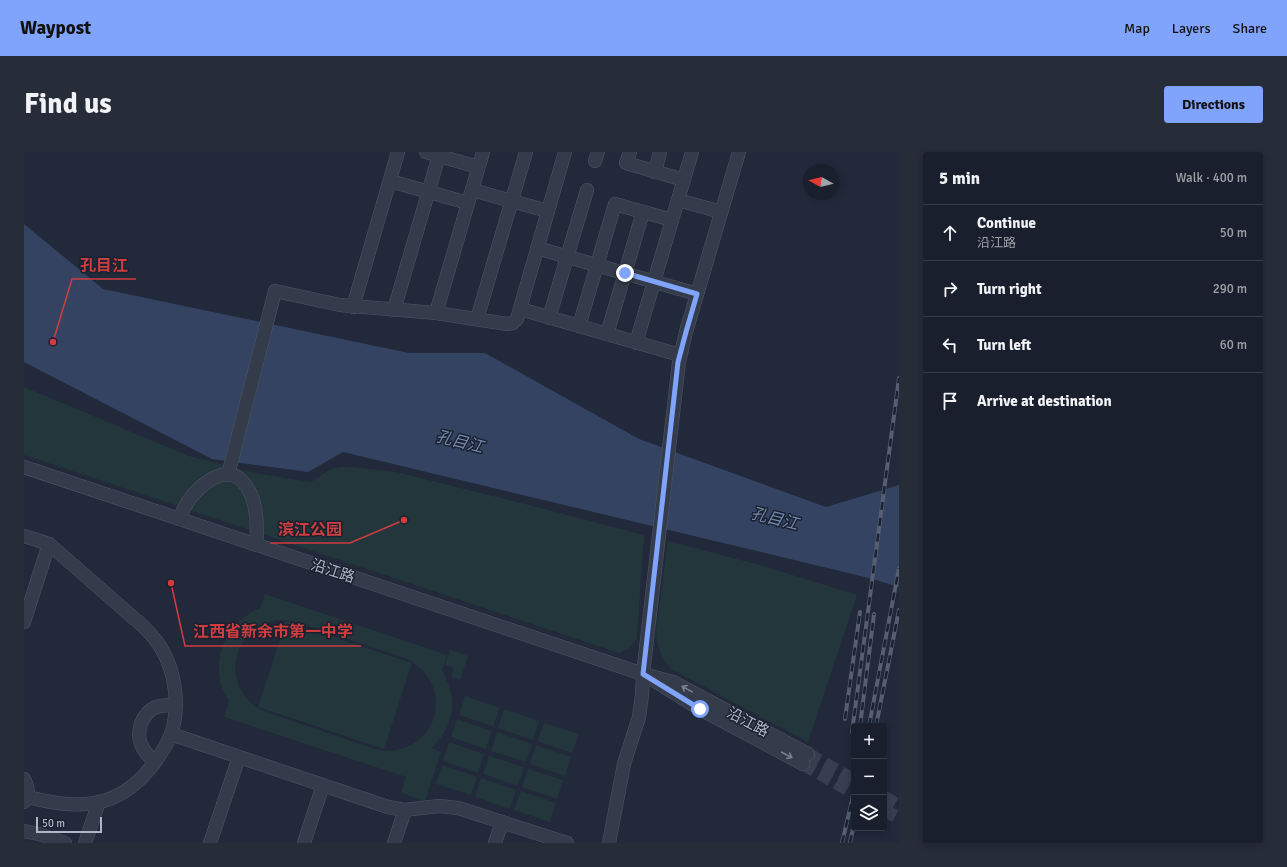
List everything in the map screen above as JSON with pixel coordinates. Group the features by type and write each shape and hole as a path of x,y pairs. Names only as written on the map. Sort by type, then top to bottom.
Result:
{"street":[{"path":"353,307 398,152"},
{"path":"426,152 439,154 478,167"},
{"path":"436,313 483,152"},
{"path":"477,319 526,152"},
{"path":"233,472 279,292 353,307 436,313 508,324 513,323 517,319 565,152"},
{"path":"630,152 626,163 684,180"},
{"path":"655,172 660,152"},
{"path":"636,343 692,152"},
{"path":"609,843 624,764 639,718 656,554 680,355 739,152"},
{"path":"394,310 439,154"},
{"path":"390,181 468,204"},
{"path":"472,190 548,212"},
{"path":"550,318 587,190"},
{"path":"678,200 721,212"},
{"path":"579,326 614,204 672,220"},
{"path":"607,334 643,212"},
{"path":"538,248 697,294"},
{"path":"520,309 680,355"},
{"name":"沿江路","path":"24,467 643,674 673,682 805,759"},
{"path":"179,519 188,501 201,487 216,477 233,472"},
{"path":"233,472 247,488 255,505 257,524 256,545"},
{"path":"24,536 49,544 144,627 153,637 168,661 172,676 175,705 171,734 155,762 131,788 112,798 90,804 69,804 26,800 28,786 24,779"},
{"path":"24,622 49,544"},
{"path":"155,762 142,746 139,736 141,724 143,719 151,710 161,706 175,705"},
{"path":"171,734 388,807 405,810 452,806 567,843"},
{"path":"210,843 239,757"},
{"path":"304,843 323,785"},
{"path":"85,843 99,802"},
{"path":"394,843 405,810"},
{"path":"495,843 502,822"},
{"path":"24,831 65,843"}],"green space":[{"path":"24,387 189,456 256,473 311,482 329,470 341,467 396,472 644,535 637,639 628,649 619,653 24,455"},
{"path":"668,541 760,565 857,595 808,742 671,669 667,665 658,646 656,630"},
{"path":"265,594 447,655 442,670 450,691 452,711 446,730 432,748 441,752 425,801 401,793 406,777 224,717 229,701 222,688 219,675 219,661 222,648 228,635 237,624 247,615 260,608","holes":["276,620 293,621 408,659 424,672 433,687 436,703 434,718 426,732 414,743 398,750 378,750 263,711 249,701 240,689 236,675 236,661 240,648 248,636 260,626"]},
{"path":"286,621 412,663 384,749 258,707"},
{"path":"450,650 468,656 460,680 451,677 454,668 445,665"},
{"path":"465,696 500,708 493,726 459,715"},
{"path":"504,709 539,721 533,740 498,728"},
{"path":"457,719 492,731 486,749 451,737"},
{"path":"544,723 579,734 572,753 537,741"},
{"path":"497,732 532,744 526,762 491,751"},
{"path":"449,742 484,754 478,773 443,761"},
{"path":"536,745 571,757 565,776 530,764"},
{"path":"489,756 524,767 518,786 483,774"},
{"path":"442,765 477,777 471,795 436,784"},
{"path":"528,769 563,780 557,799 522,787"},
{"path":"481,778 516,790 510,809 475,797"},
{"path":"521,791 556,803 550,822 514,810"}],"water":[{"path":"24,224 103,289 409,353 485,353 639,439 826,507 899,485 899,587 869,578 343,452 308,472 212,459 24,362"}],"tunnel":[{"path":"808,754 851,778"},
{"path":"803,764 851,791"},
{"path":"887,799 899,806"},
{"path":"887,812 899,818"}],"railway":[{"path":"853,723 899,378"},
{"path":"870,723 899,568"},
{"path":"877,723 899,610"},
{"path":"845,719 860,612"},
{"path":"860,723 874,614"},
{"path":"842,843 853,795"},
{"path":"850,843 853,831"}],"place":[{"name":"孔目江","path":"53,342"},
{"name":"滨江公园","path":"404,520"},
{"name":"江西省新余市第一中学","path":"171,583"}],"route":[{"path":"625,273 697,294 678,362 643,674 700,709"}]}
